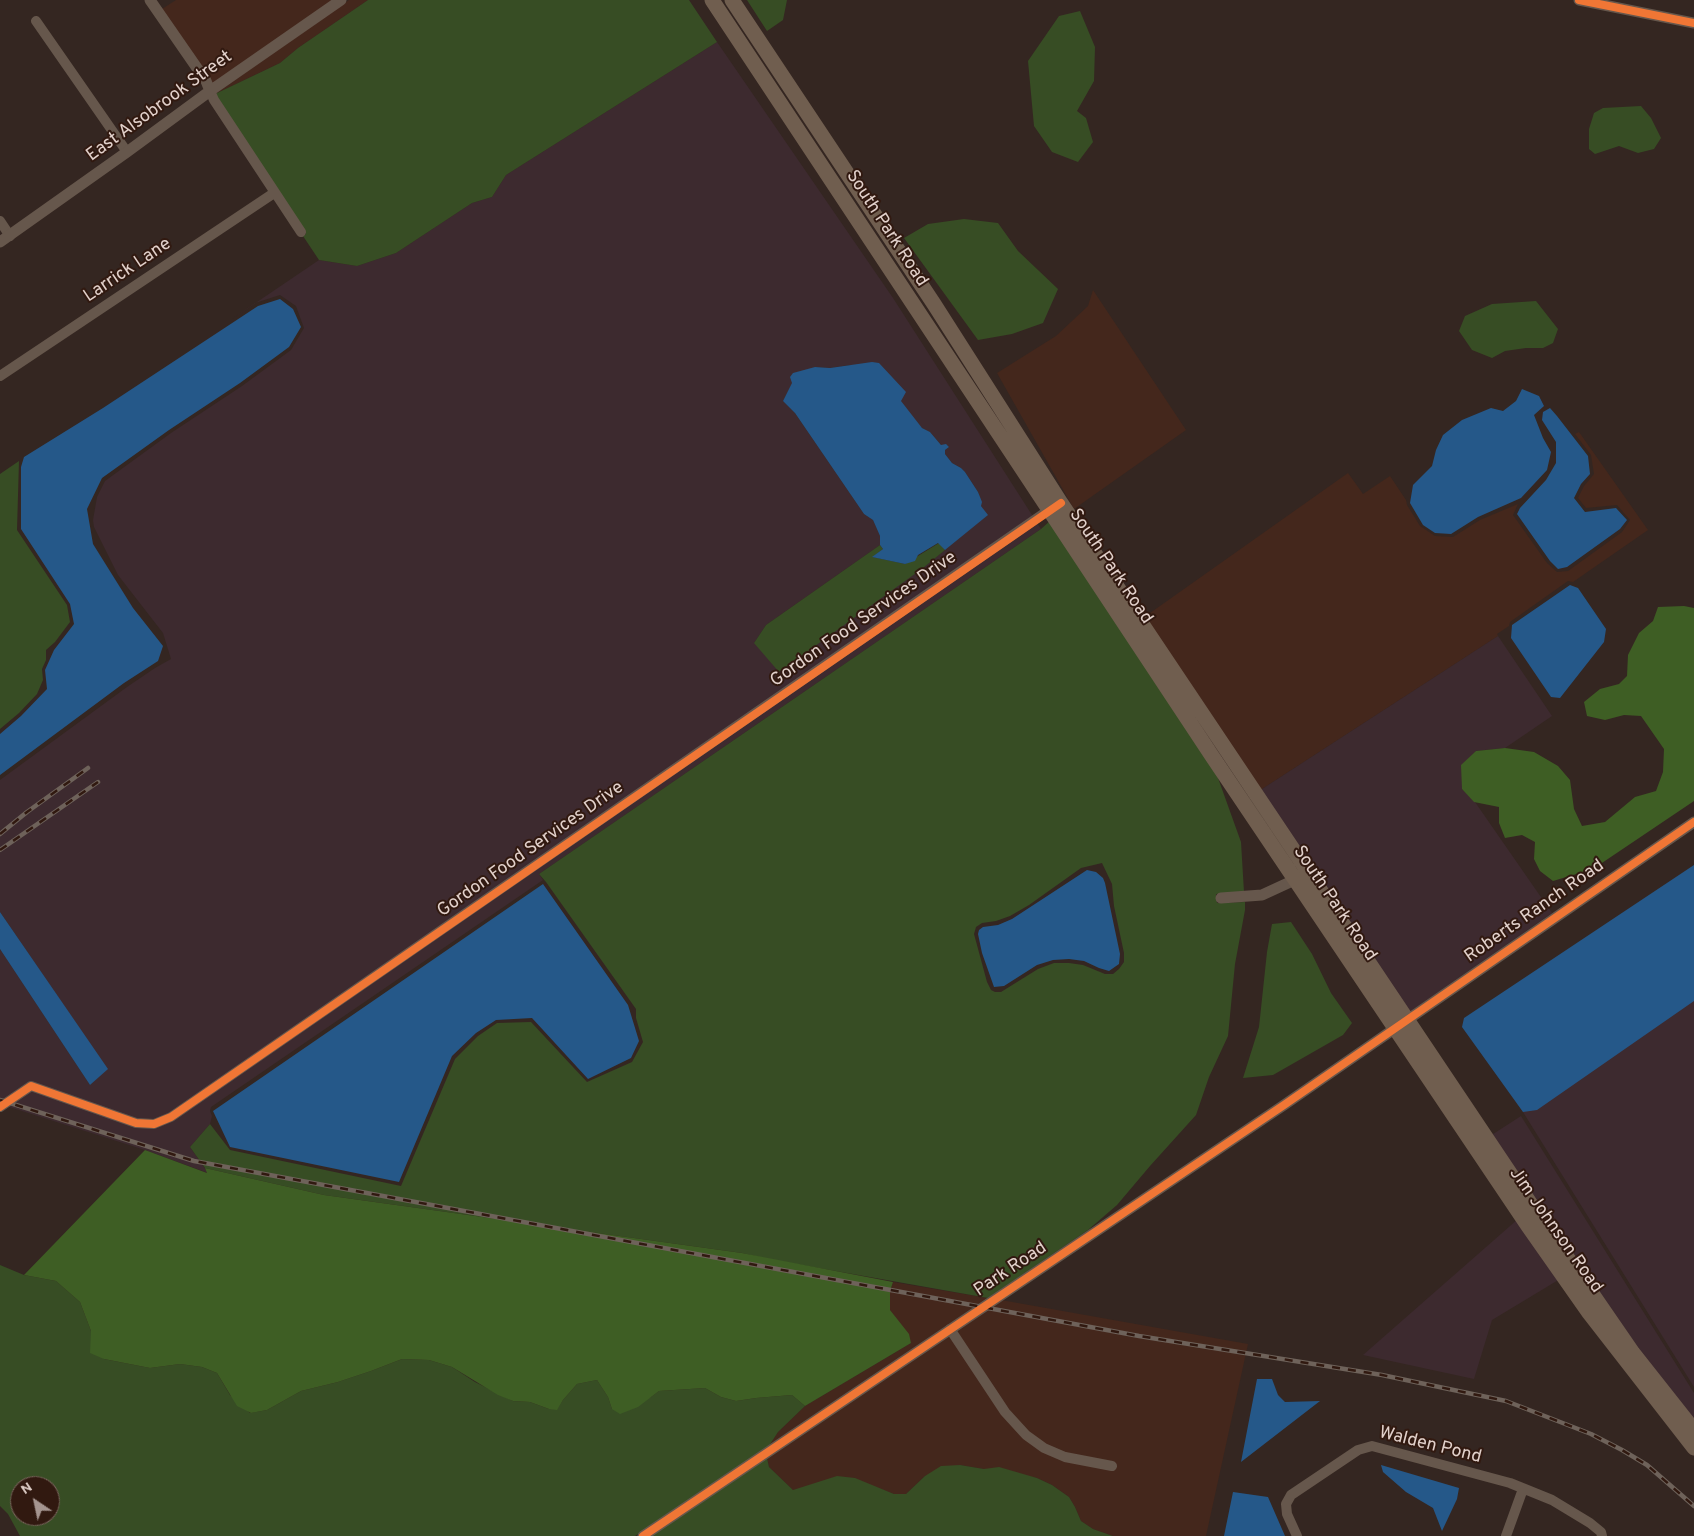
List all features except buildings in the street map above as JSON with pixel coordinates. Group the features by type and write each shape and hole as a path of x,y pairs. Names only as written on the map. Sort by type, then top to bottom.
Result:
{"main road":[{"name":"South Park Road","path":"712,0 1018,463 1055,507"},
{"name":"South Park Road","path":"732,0 934,304 1055,507 1129,616 1229,780 1304,876 1333,936 1401,1024"},
{"name":"South Park Road","path":"1129,616 1129,621 1214,749 1233,760 1304,876 1401,1024"},
{"name":"Jim Johnson Road","path":"1401,1024 1475,1122 1633,1353 1694,1430"},
{"name":"Jim Johnson Road","path":"1401,1024 1460,1125 1528,1226 1589,1313 1694,1448"},
{"path":"1460,1125 1473,1133 1522,1208 1540,1218"}],"street":[{"path":"150,0 206,81 214,100 300,232"},
{"name":"East Alsobrook Street","path":"5,239 210,91 341,0"},
{"path":"1579,0 1694,23"},
{"path":"36,21 127,152"},
{"name":"Larrick Lane","path":"0,376 274,193"},
{"path":"0,220 5,239"},
{"name":"Gordon Food Services Drive","path":"0,1107 31,1086 136,1124 154,1124 171,1117 1055,507"},
{"name":"Roberts Ranch Road","path":"1401,1024 1694,822"},
{"path":"1221,898 1262,895 1304,876"},
{"name":"Park Road","path":"643,1536 1401,1024"},
{"path":"950,1329 1006,1412 1026,1435 1044,1448 1065,1457 1112,1466"},
{"name":"Walden Pond","path":"1297,1536 1287,1514 1286,1504 1291,1496 1358,1450 1372,1446 1510,1483 1552,1500 1590,1522 1601,1532 1602,1536"},
{"path":"1506,1536 1523,1489"}],"shaded area":[{"path":"176,0 333,0 212,84 162,9"},
{"path":"349,0 368,0 298,48 280,63 215,94"},
{"path":"717,42 893,298 1041,529 539,874 543,880 211,1107 212,1116 210,1124 190,1147 208,1173 145,1150 0,1104 0,949 90,1085 107,1069 0,912 0,780 127,687 171,659 163,633 118,575 94,527 93,520 97,497 105,481 291,350 304,328 296,306 280,295 256,303 319,260 357,266 396,253 472,203 492,197 506,175","holes":["850,365 922,428 930,432 941,445 949,447 945,450 945,454 952,463 965,472 978,492 981,506 987,515 923,568 754,643 766,625 880,545 880,536 873,520 864,514 795,413 783,401 793,383 815,367 830,368"]},
{"path":"1093,290 1186,430 1074,509 997,373 1056,336 1088,306"},
{"path":"1579,432 1648,530 1573,582 1568,581 1510,622 1509,626 1497,634 1498,636 1259,791 1143,618 1348,473 1363,494 1390,476 1420,526 1435,536 1453,537 1480,520 1518,504 1513,515 1547,563 1557,572 1568,571 1622,532 1630,520 1617,505 1586,508 1578,498 1584,486 1594,474 1591,455 1575,434"},
{"path":"1498,636 1552,716 1505,748 1476,751 1462,765 1462,789 1475,802 1552,913 1408,1013 1259,791"},
{"path":"1694,998 1694,1387 1523,1112"},
{"path":"1521,1116 1694,1393 1694,1423 1637,1350 1490,1136"},
{"path":"1518,1219 1560,1279 1492,1320 1474,1379 1363,1355"},
{"path":"893,1282 988,1298 769,1446 778,1432 805,1406 911,1343 890,1310 890,1291"},
{"path":"1001,1300 1248,1344 1206,1536 1113,1536 1093,1529 1081,1521 1069,1497 1052,1485 1037,1478 960,1465 925,1476 906,1494 894,1494 875,1487 793,1490 769,1467 767,1458"}],"green space":[{"path":"368,0 689,0 717,42 506,175 492,197 472,203 396,253 357,266 319,260 303,236 306,234 215,94 280,63 298,48"},
{"path":"747,0 787,0 783,20 767,31"},
{"path":"1080,11 1095,47 1094,81 1077,111 1086,118 1093,142 1078,162 1052,152 1034,126 1028,61 1059,16"},
{"path":"1641,106 1651,118 1661,138 1654,149 1638,153 1619,146 1595,154 1589,149 1589,129 1594,113 1603,108"},
{"path":"964,219 998,223 1018,251 1058,289 1043,323 1012,334 978,340 904,238 928,224"},
{"path":"1536,301 1558,329 1553,343 1543,348 1505,351 1492,358 1472,350 1459,331 1465,316 1492,304"},
{"path":"19,461 17,530 67,605 70,622 55,642 46,650 46,660 42,669 43,680 37,694 0,729 0,474"},
{"path":"1051,520 1213,764 1241,842 1244,892 1216,894 1217,903 1245,902 1235,964 1228,1036 1209,1077 1196,1115 1117,1205 1088,1230 988,1298 742,1253 324,1195 205,1168 190,1147 210,1124 230,1150 401,1186 455,1059 478,1036 497,1023 531,1022 587,1082 632,1062 643,1042 636,1018 636,1009 539,874 1041,529","holes":["1102,863 1112,884 1114,906 1124,953 1124,962 1119,969 1113,974 1105,974 1083,965 1054,963 1038,969 1001,992 991,990 987,982 974,934 976,927 982,923 1010,916 1029,905 1081,868"]},
{"path":"939,543 945,550 923,568 779,672 754,643 766,625 880,545 883,549 873,557 905,564"},
{"path":"1684,606 1694,608 1694,801 1593,869 1553,881 1540,871 1534,859 1535,842 1522,835 1505,838 1499,823 1499,807 1474,802 1462,789 1461,765 1476,751 1505,748 1534,752 1558,766 1570,780 1574,809 1582,826 1605,822 1635,797 1656,791 1663,772 1664,749 1641,716 1624,715 1605,720 1587,716 1584,702 1600,689 1619,684 1627,676 1628,655 1639,633 1653,621 1658,607"},
{"path":"1291,922 1312,954 1331,993 1352,1023 1343,1035 1273,1075 1243,1078 1259,1027 1272,924"},
{"path":"145,1150 207,1173 205,1168 324,1195 742,1253 893,1282 890,1291 890,1310 909,1334 911,1343 805,1406 792,1395 736,1401 721,1397 705,1388 659,1391 638,1407 620,1414 612,1409 608,1397 597,1380 577,1384 557,1410 530,1402 513,1401 498,1395 452,1367 429,1360 402,1359 338,1382 301,1391 267,1410 251,1413 237,1406 217,1373 202,1367 180,1364 150,1368 104,1359 90,1353 91,1331 80,1302 56,1281 24,1275"},
{"path":"0,1265 24,1275 56,1281 80,1302 104,1359 150,1368 180,1364 202,1367 217,1373 230,1395 250,1413 267,1410 301,1391 338,1382 402,1359 429,1360 452,1367 475,1382 513,1401 530,1402 549,1409 557,1409 577,1384 597,1380 608,1397 612,1409 651,1397 659,1391 705,1388 721,1397 736,1401 792,1395 805,1406 778,1432 769,1446 635,1536 20,1536 15,1526 60,1526 60,1476 10,1476 10,1518 0,1506"},
{"path":"767,1458 769,1467 793,1490 837,1476 855,1478 894,1494 906,1494 925,1476 941,1466 960,1465 984,1469 999,1467 1037,1478 1052,1485 1069,1497 1081,1521 1093,1529 1113,1536 651,1536"}],"water":[{"path":"280,299 293,309 301,327 289,347 102,478 87,509 93,544 133,608 163,646 158,661 124,683 0,775 0,734 21,716 47,689 45,670 54,650 74,624 70,604 21,529 21,467 24,457 103,408 258,306"},
{"path":"872,362 879,363 906,392 901,401 922,428 930,432 941,445 946,444 949,447 945,450 945,454 952,463 965,472 978,492 982,502 981,506 988,515 945,550 938,543 918,555 915,561 905,564 872,557 883,549 880,545 880,536 873,520 864,514 795,413 783,401 792,383 790,377 793,373 815,367 830,368"},
{"path":"1522,389 1539,396 1544,406 1534,415 1551,452 1547,470 1521,498 1478,517 1451,534 1435,533 1423,525 1410,503 1413,485 1432,466 1436,450 1443,435 1462,420 1491,408 1503,411 1516,401"},
{"path":"1550,408 1588,456 1590,474 1581,484 1574,498 1585,512 1616,508 1627,520 1620,529 1567,567 1558,569 1550,561 1517,514 1520,508 1546,480 1556,463 1556,442 1542,420 1543,412"},
{"path":"1570,585 1578,588 1606,629 1604,642 1560,698 1551,697 1511,638 1512,625"},
{"path":"1694,865 1694,1001 1537,1110 1523,1112 1462,1027 1464,1018"},
{"path":"1087,870 1096,872 1103,878 1105,883 1120,954 1119,964 1109,971 1084,961 1069,959 1053,960 1037,965 1004,986 994,987 982,953 978,934 979,930 983,927 998,925 1012,919"},
{"path":"543,884 628,1005 639,1041 631,1058 588,1079 532,1018 496,1020 476,1033 452,1056 399,1182 230,1147 213,1111"},
{"path":"0,912 108,1069 90,1085 0,949"},
{"path":"1257,1379 1272,1379 1278,1395 1285,1402 1320,1401 1241,1462"},
{"path":"1381,1465 1459,1488 1457,1499 1442,1531 1433,1508 1406,1492 1383,1472"},
{"path":"1233,1492 1268,1497 1285,1536 1224,1536"}],"railway":[{"path":"0,834 88,768"},
{"path":"0,850 98,782"},
{"path":"0,1100 194,1161 1139,1336 1382,1375 1506,1401 1591,1434 1622,1450 1647,1465 1694,1506"}],"cycle path":[{"path":"1579,0 1694,23"},
{"path":"0,1107 31,1086 136,1123 154,1124 171,1117 1061,503"},
{"path":"643,1536 1284,1105 1694,822"}]}
